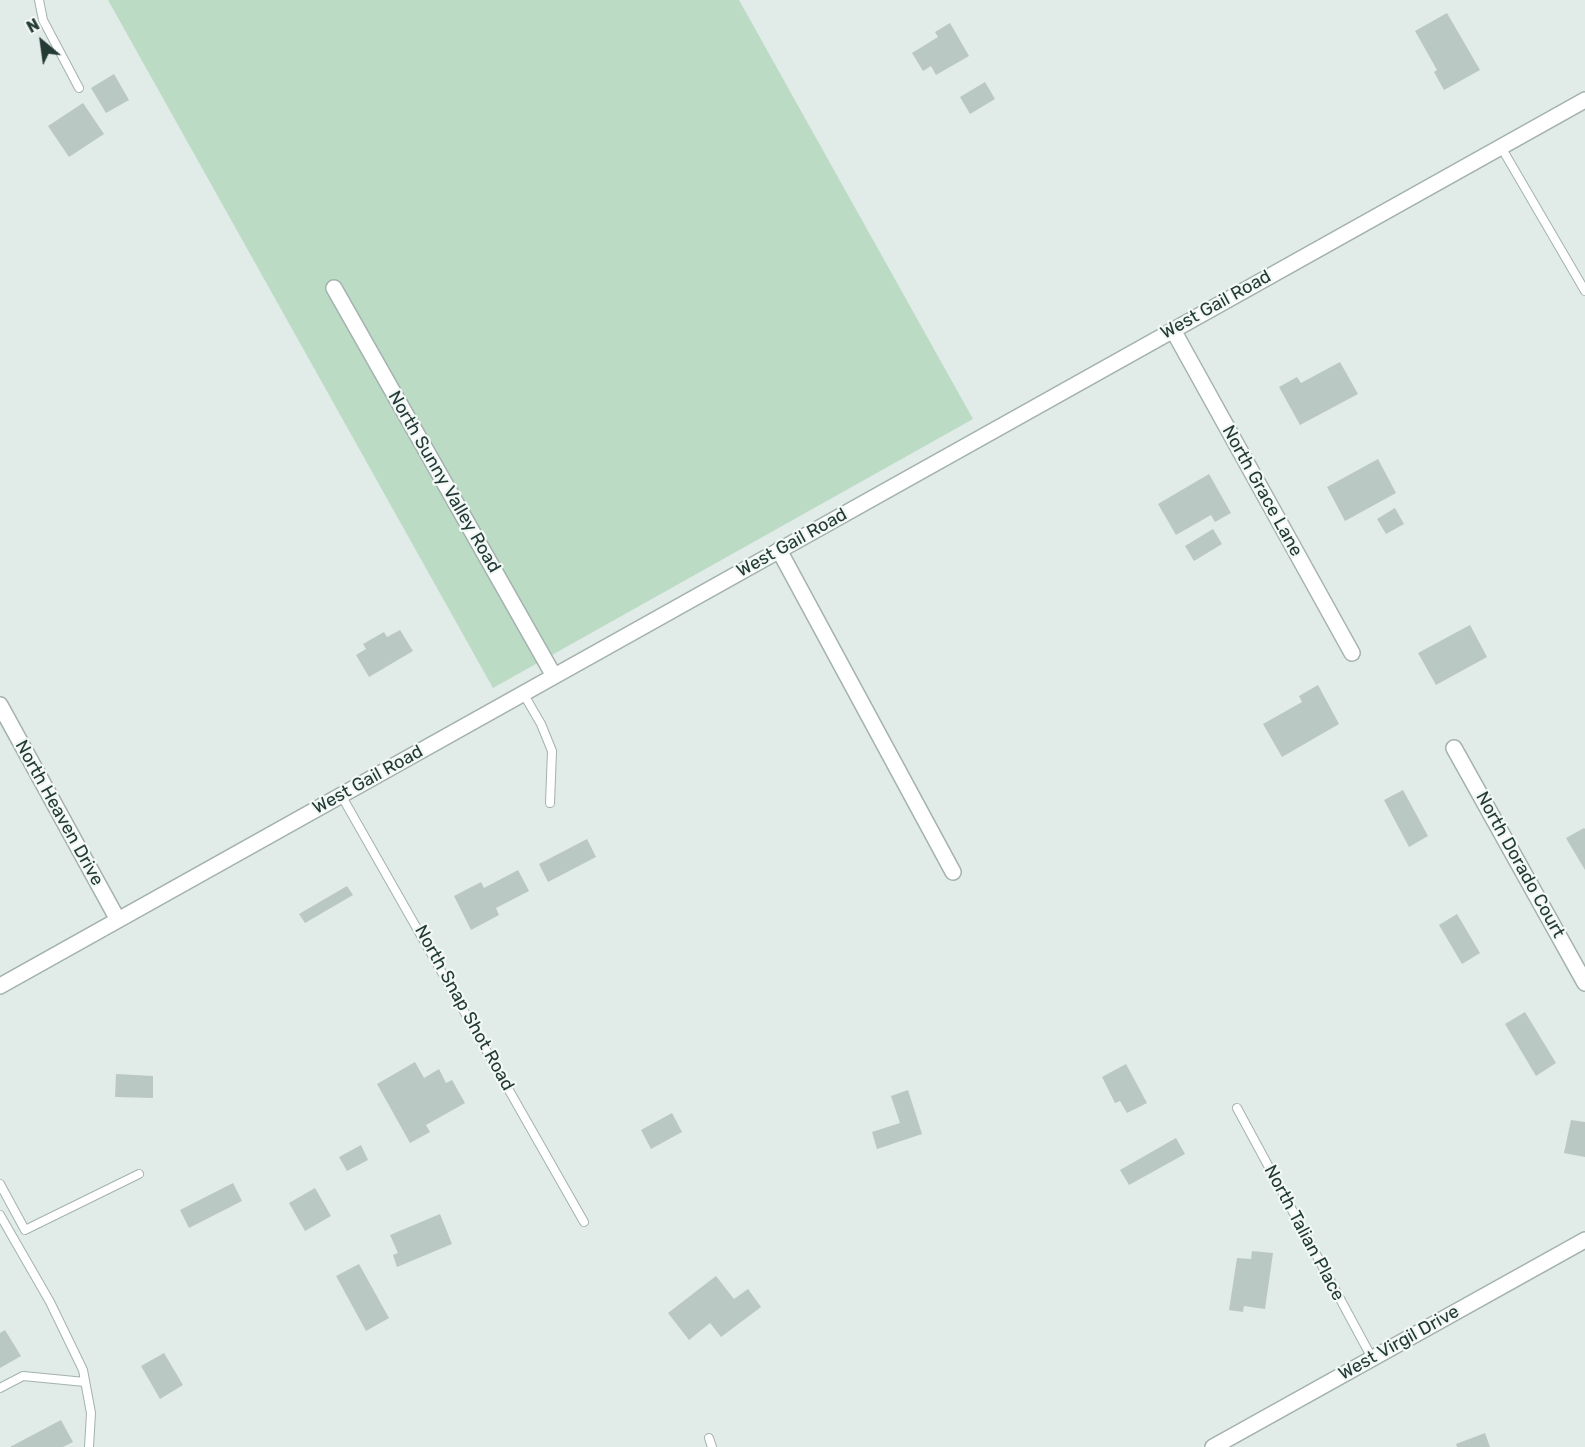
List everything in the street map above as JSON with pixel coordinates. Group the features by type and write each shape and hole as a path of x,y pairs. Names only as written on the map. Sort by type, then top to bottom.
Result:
{"street":[{"name":"West Gail Road","path":"0,986 1585,100"},
{"name":"North Sunny Valley Road","path":"334,288 554,676"},
{"name":"North Grace Lane","path":"1173,330 1352,653"},
{"path":"779,550 953,872"},
{"name":"North Heaven Drive","path":"0,705 118,920"},
{"name":"North Dorado Court","path":"1454,748 1585,983"},
{"name":"West Virgil Drive","path":"1212,1447 1585,1240"}],"lane":[{"path":"39,0 43,20 79,88"},
{"path":"1500,147 1585,291"},
{"path":"523,693 541,724 552,751 550,803"},
{"name":"North Snap Shot Road","path":"342,795 584,1222"},
{"name":"North Talian Place","path":"1237,1108 1372,1358"},
{"path":"0,1184 25,1230 140,1174"},
{"path":"0,1215 50,1302 82,1370 91,1413 89,1447"},
{"path":"0,1388 23,1376 85,1382"},
{"path":"709,1438 712,1447"}],"green space":[{"path":"108,0 739,0 973,419 493,688"}],"building":[{"path":"1447,13 1480,70 1444,90 1434,72 1437,70 1415,31"},
{"path":"950,23 969,56 936,75 931,66 923,71 912,53 938,37 935,32"},
{"path":"114,74 129,100 106,113 91,88"},
{"path":"985,82 995,99 970,114 960,97"},
{"path":"83,103 104,134 69,157 48,126"},
{"path":"1340,362 1358,394 1300,425 1279,387 1297,377 1301,383"},
{"path":"1378,459 1396,493 1345,521 1327,487"},
{"path":"1209,474 1231,513 1215,522 1211,515 1176,535 1158,504"},
{"path":"1395,508 1404,524 1386,534 1377,519"},
{"path":"1213,529 1222,544 1194,561 1185,546"},
{"path":"1470,625 1487,657 1436,685 1418,653"},
{"path":"400,630 413,651 369,677 356,655 366,649 363,644 384,632 387,637"},
{"path":"1318,685 1339,724 1282,757 1263,724 1302,702 1299,696"},
{"path":"1403,790 1428,836 1409,847 1384,800"},
{"path":"1585,829 1585,870 1566,838"},
{"path":"587,839 596,857 548,882 539,864"},
{"path":"518,870 529,891 496,908 499,915 471,930 454,896 481,882 484,888"},
{"path":"347,886 353,895 305,923 299,914"},
{"path":"1457,914 1480,953 1462,964 1439,925"},
{"path":"1525,1012 1556,1063 1536,1076 1505,1024"},
{"path":"415,1062 424,1078 439,1069 446,1083 452,1080 465,1103 426,1125 430,1132 410,1143 377,1084"},
{"path":"1126,1064 1147,1103 1127,1113 1120,1101 1115,1103 1102,1077"},
{"path":"116,1074 153,1076 153,1098 115,1097"},
{"path":"908,1090 922,1134 877,1149 872,1132 900,1123 891,1096"},
{"path":"672,1113 682,1132 651,1149 641,1130"},
{"path":"1571,1120 1585,1122 1585,1157 1564,1153"},
{"path":"1176,1138 1185,1154 1129,1185 1120,1170"},
{"path":"361,1145 368,1160 347,1171 339,1157"},
{"path":"233,1183 242,1201 189,1228 180,1210"},
{"path":"315,1188 331,1216 305,1231 289,1203"},
{"path":"440,1214 452,1244 397,1267 393,1255 398,1253 390,1235"},
{"path":"1252,1251 1273,1253 1265,1309 1244,1306 1243,1312 1229,1310 1237,1258 1251,1259"},
{"path":"359,1264 389,1318 366,1331 336,1276"},
{"path":"716,1276 734,1299 748,1289 761,1307 721,1337 710,1323 689,1340 668,1313"},
{"path":"5,1330 21,1356 0,1368 0,1333"},
{"path":"164,1353 183,1385 160,1399 141,1366"},
{"path":"61,1420 73,1442 63,1447 10,1447"},
{"path":"1485,1433 1490,1447 1457,1447 1456,1444"}]}
